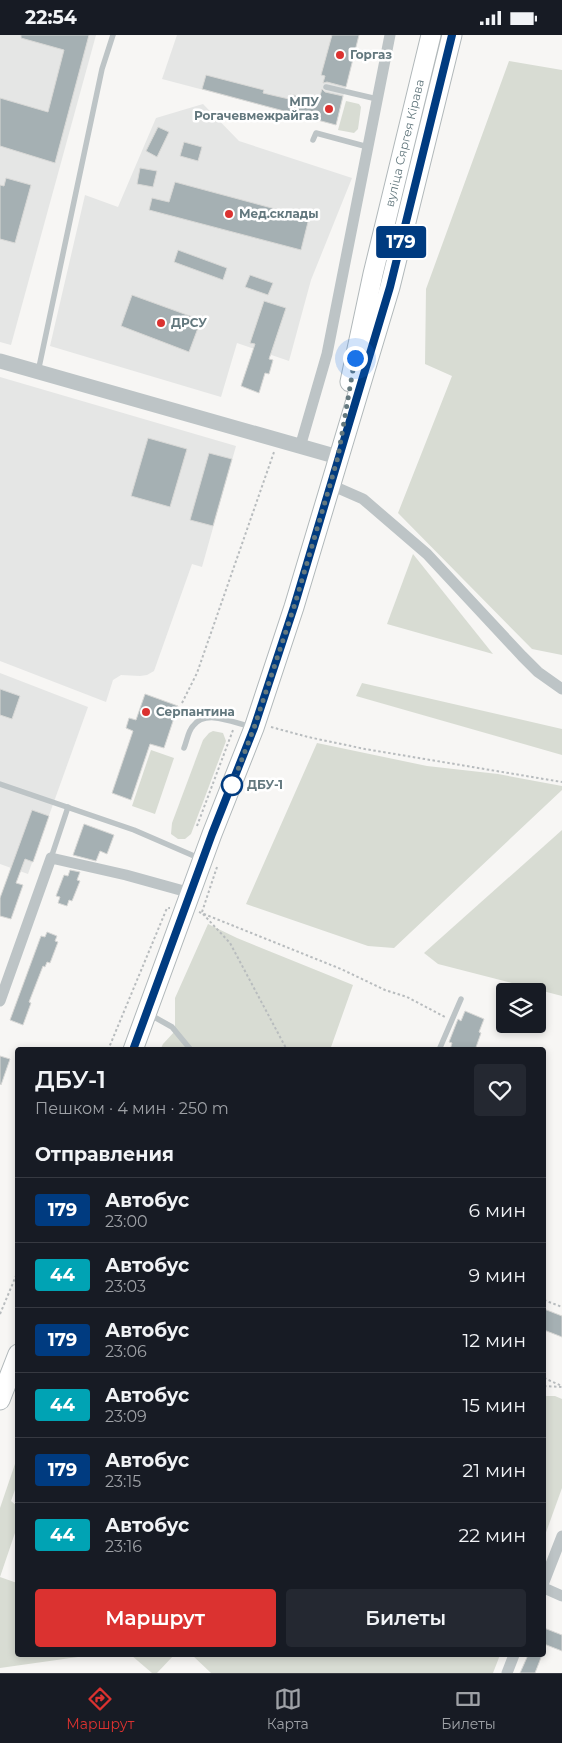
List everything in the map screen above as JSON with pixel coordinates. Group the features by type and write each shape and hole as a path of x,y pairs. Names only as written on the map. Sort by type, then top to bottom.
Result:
{"main road":[{"name":"вуліца Сяргея Кірава","path":"338,457 351,375 371,283 431,35"},
{"name":"вуліца Сяргея Кірава","path":"134,1047 191,893 210,863 245,726 294,607 390,287 452,35"},
{"path":"0,1400 15,1363"}],"street":[{"path":"300,447 327,354 390,35"},
{"path":"0,361 338,457"},
{"path":"330,485 364,499 427,554 502,632 522,656 538,672 562,689"},
{"path":"0,1001 51,858 126,875 191,893"},
{"path":"546,1577 562,1536"},
{"path":"546,1589 562,1596"},
{"path":"507,1673 513,1657"}],"lane":[{"path":"38,372 102,69 113,35"},
{"path":"326,87 377,99"},
{"path":"313,141 316,133 368,147"},
{"path":"184,748 193,726 206,718 223,718 245,726"},
{"path":"0,785 134,830 210,863"},
{"path":"51,858 68,807"},
{"path":"440,1047 460,999"},
{"path":"147,1013 172,1027 189,1047"}],"path":[{"path":"182,703 197,673 277,441"},
{"path":"197,829 245,726 268,727 365,749 562,782"},
{"path":"202,912 210,863"},
{"path":"109,1047 167,908"},
{"path":"202,912 341,969 386,990 407,997 451,1021"},
{"path":"202,912 230,943 285,1047"},
{"path":"0,1314 15,1278"},
{"path":"546,1301 562,1307"},
{"path":"546,1379 562,1386"},
{"path":"546,1386 562,1386"}],"shaded area":[{"path":"0,35 96,35 11,345 0,342"},
{"path":"177,35 359,35 336,125 162,79"},
{"path":"509,61 562,70 562,655 532,649 398,513 452,376 425,364 426,289"},
{"path":"346,101 359,104 361,107 358,129 354,133 338,130"},
{"path":"203,104 239,141 352,178 311,280 289,361 237,343 221,397 50,346 85,195 118,207 156,118"},
{"path":"0,377 236,446 202,567 192,564 154,671 140,676 121,675 113,680 106,702 0,661"},
{"path":"413,554 493,654 387,624"},
{"path":"0,673 88,707 28,874 0,864"},
{"path":"362,683 562,729 562,755 356,696"},
{"path":"213,731 223,733 226,741 191,834 185,839 178,839 171,834 172,823 203,740"},
{"path":"317,743 427,766 498,774 562,786 562,790 394,948 368,946 246,904"},
{"path":"151,750 174,758 155,814 132,806"},
{"path":"562,830 562,996 546,992 546,983 512,983 438,964 424,953"},
{"path":"208,924 237,938 353,985 331,1047 162,1047 175,1031 175,998"},
{"path":"546,1396 555,1396 562,1399 562,1488 546,1532"},
{"path":"15,1464 15,1490 11,1501 15,1504 15,1533 0,1577 0,1508"},
{"path":"0,1577 15,1582 15,1657 78,1657 0,1668"},
{"path":"133,1657 172,1657 157,1673 152,1673"},
{"path":"194,1657 499,1657 493,1673 211,1673"}],"building":[{"path":"21,35 89,35 55,163 0,146 0,98 48,112 64,50 21,38"},
{"name":"Горгаз","path":"332,35 359,35 346,87 327,82 323,83 325,76 321,75"},
{"path":"206,75 264,90 263,93 289,99 290,94 318,102 322,89 325,92 343,96 336,125 202,89"},
{"path":"158,127 169,132 157,157 146,151"},
{"path":"184,142 202,147 198,161 180,156"},
{"path":"140,168 157,171 153,187 137,184"},
{"path":"6,178 31,185 15,243 0,239 0,185 4,186"},
{"name":"Мед.склады","path":"175,182 309,218 301,250 149,210 152,198 169,202"},
{"path":"178,250 227,268 223,280 174,262"},
{"path":"250,275 273,283 268,295 245,287"},
{"name":"ДРСУ","path":"132,295 201,320 189,352 121,326"},
{"path":"264,301 286,308 269,359 273,360 269,374 265,373 259,393 241,386 255,344 250,343"},
{"path":"148,438 187,449 170,507 131,496"},
{"path":"209,453 232,459 213,526 190,520"},
{"path":"0,689 20,696 12,719 0,715"},
{"path":"145,694 178,706 164,748 150,744 131,800 112,793 133,731 126,728 129,718 136,720"},
{"path":"32,810 49,816 33,862 25,859 16,883 23,885 11,919 0,916 0,898"},
{"path":"84,824 114,835 107,854 100,851 96,861 73,855"},
{"path":"70,870 80,872 77,880 80,881 72,901 69,900 67,906 58,903 60,897 56,896 64,875 68,876"},
{"path":"47,932 57,936 55,941 58,942 50,963 47,962 45,967 43,966 29,1002 31,1003 23,1025 10,1020 41,936 45,937"},
{"path":"465,1011 484,1019 476,1047 451,1047 452,1043 449,1042 458,1019 461,1021"},
{"path":"0,1056 10,1059 1,1085 0,1084"},
{"path":"546,1310 562,1316 562,1337 546,1331"},
{"path":"546,1629 562,1635 562,1651 546,1645"},
{"path":"527,1657 541,1657 535,1673 520,1673"}],"bus line":[{"name":"179","path":"134,1047 212,834 254,728 294,607 390,287 452,35"}],"place":[{"name":"Горгаз","path":"340,55"},
{"name":"МПУ Рогачевмежрайгаз","path":"329,109"},
{"name":"Мед.склады","path":"229,214"},
{"name":"ДРСУ","path":"161,323"},
{"name":"Серпантина","path":"146,712"},
{"name":"ДБУ-1","path":"232,785"}],"route":[{"path":"232,785 254,728 294,607 330,485 338,457 355,358"}]}
